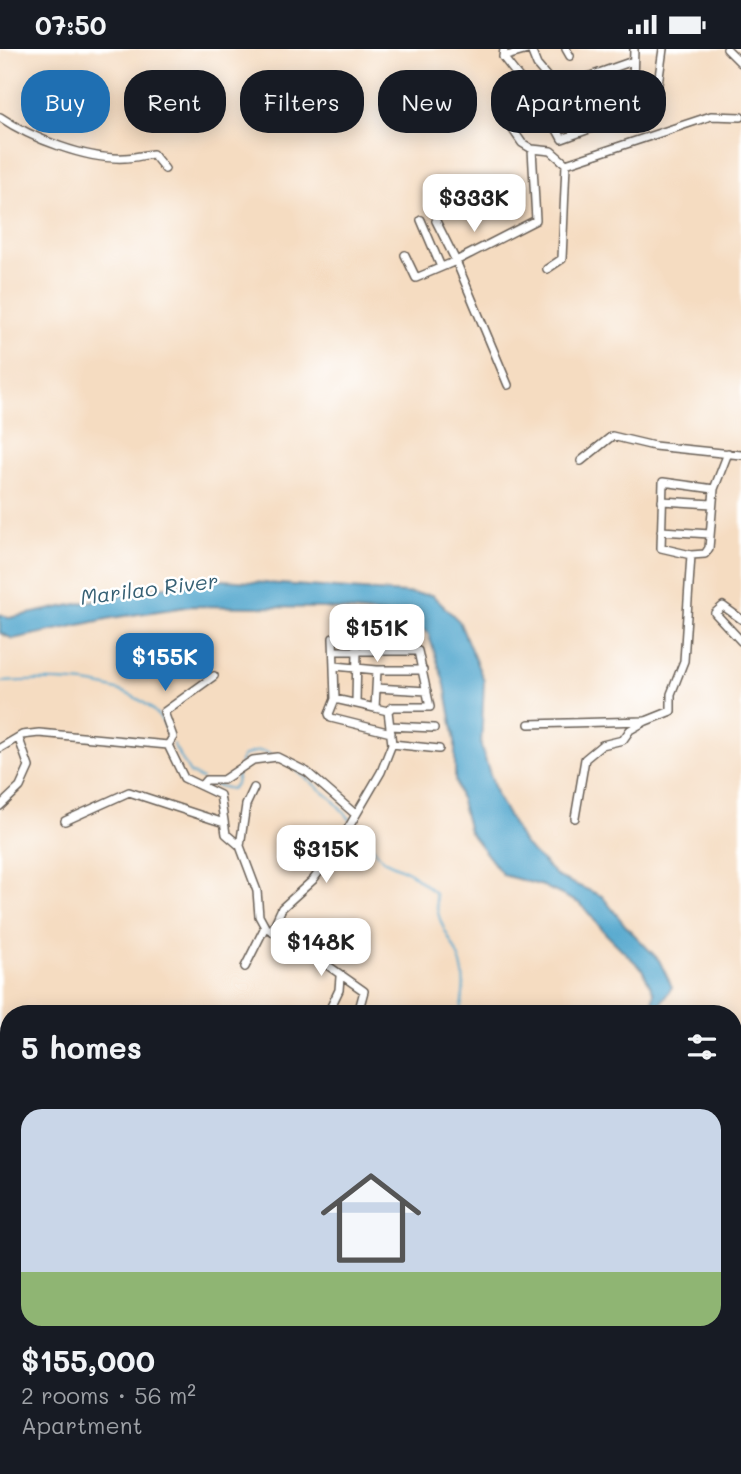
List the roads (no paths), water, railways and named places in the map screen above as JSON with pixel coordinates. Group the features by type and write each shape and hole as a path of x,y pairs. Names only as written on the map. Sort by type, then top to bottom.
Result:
{"street":[{"path":"515,70 503,53 531,49 537,65 542,70"},
{"path":"633,70 634,49"},
{"path":"659,70 663,49"},
{"path":"727,49 737,55 741,63"},
{"path":"607,70 633,61"},
{"path":"566,164 711,116 741,117"},
{"path":"0,117 47,143 104,156 126,158 153,155 165,169"},
{"path":"515,133 522,143 532,149 551,151 566,164"},
{"path":"559,133 562,139 578,133"},
{"path":"405,255 416,278 456,261 536,220 532,149"},
{"path":"547,269 562,259 566,164"},
{"path":"421,220 442,267"},
{"path":"436,221 456,261 508,386"},
{"path":"581,461 612,436 654,446 741,455"},
{"path":"714,489 663,482 663,549 691,555 708,552 714,489 728,453"},
{"path":"662,502 712,504"},
{"path":"661,531 710,534"},
{"path":"575,818 585,759 602,745 622,740 630,730 671,711 671,694 684,661 691,555"},
{"path":"728,627 740,619 723,605 715,613 728,627 741,641"},
{"path":"333,638 336,651 335,699 330,717 390,730 434,728"},
{"path":"356,703 357,650"},
{"path":"336,651 418,651 428,708 392,707 388,711"},
{"path":"335,666 423,670"},
{"path":"375,708 377,670"},
{"path":"168,745 173,737 164,712 214,676"},
{"path":"376,688 427,691"},
{"path":"335,699 388,711"},
{"path":"245,967 282,908 313,880 336,849 352,817 381,772 392,744 388,711"},
{"path":"529,724 646,721"},
{"path":"0,748 22,735 39,733 168,745"},
{"path":"0,806 20,787 29,771 19,739"},
{"path":"392,744 439,749"},
{"path":"168,745 184,778 220,795 230,841 240,846"},
{"path":"201,786 206,780 230,778 253,760 277,757 307,772 352,817"},
{"path":"254,788 246,805 240,846 257,891 259,916 268,929 310,953 340,977 364,991 360,1005"},
{"path":"65,821 129,792 224,823"},
{"path":"332,1005 339,990 340,977"}],"water":[{"path":"223,580 432,595 459,621 484,681 481,746 497,796 524,844 558,877 602,896 625,925 659,960 672,987 661,1005 652,1005 654,993 642,969 606,934 581,904 543,886 503,875 469,831 455,779 455,741 445,685 428,633 403,616 323,608 192,606 112,618 13,639 0,633 0,614 9,618 149,589"}],"waterway":[{"path":"0,682 68,681 117,690 138,699 155,712 167,730"},
{"path":"173,744 190,773 202,779"},
{"path":"240,764 242,757 253,752 261,751 272,755"},
{"path":"297,771 332,799 350,819"},
{"path":"210,784 231,789 236,784 238,773"},
{"path":"354,823 383,860 409,872 435,893 439,916 463,970 461,1005"}],"water label":[{"name":"Marilao River","path":"149,588"}]}
